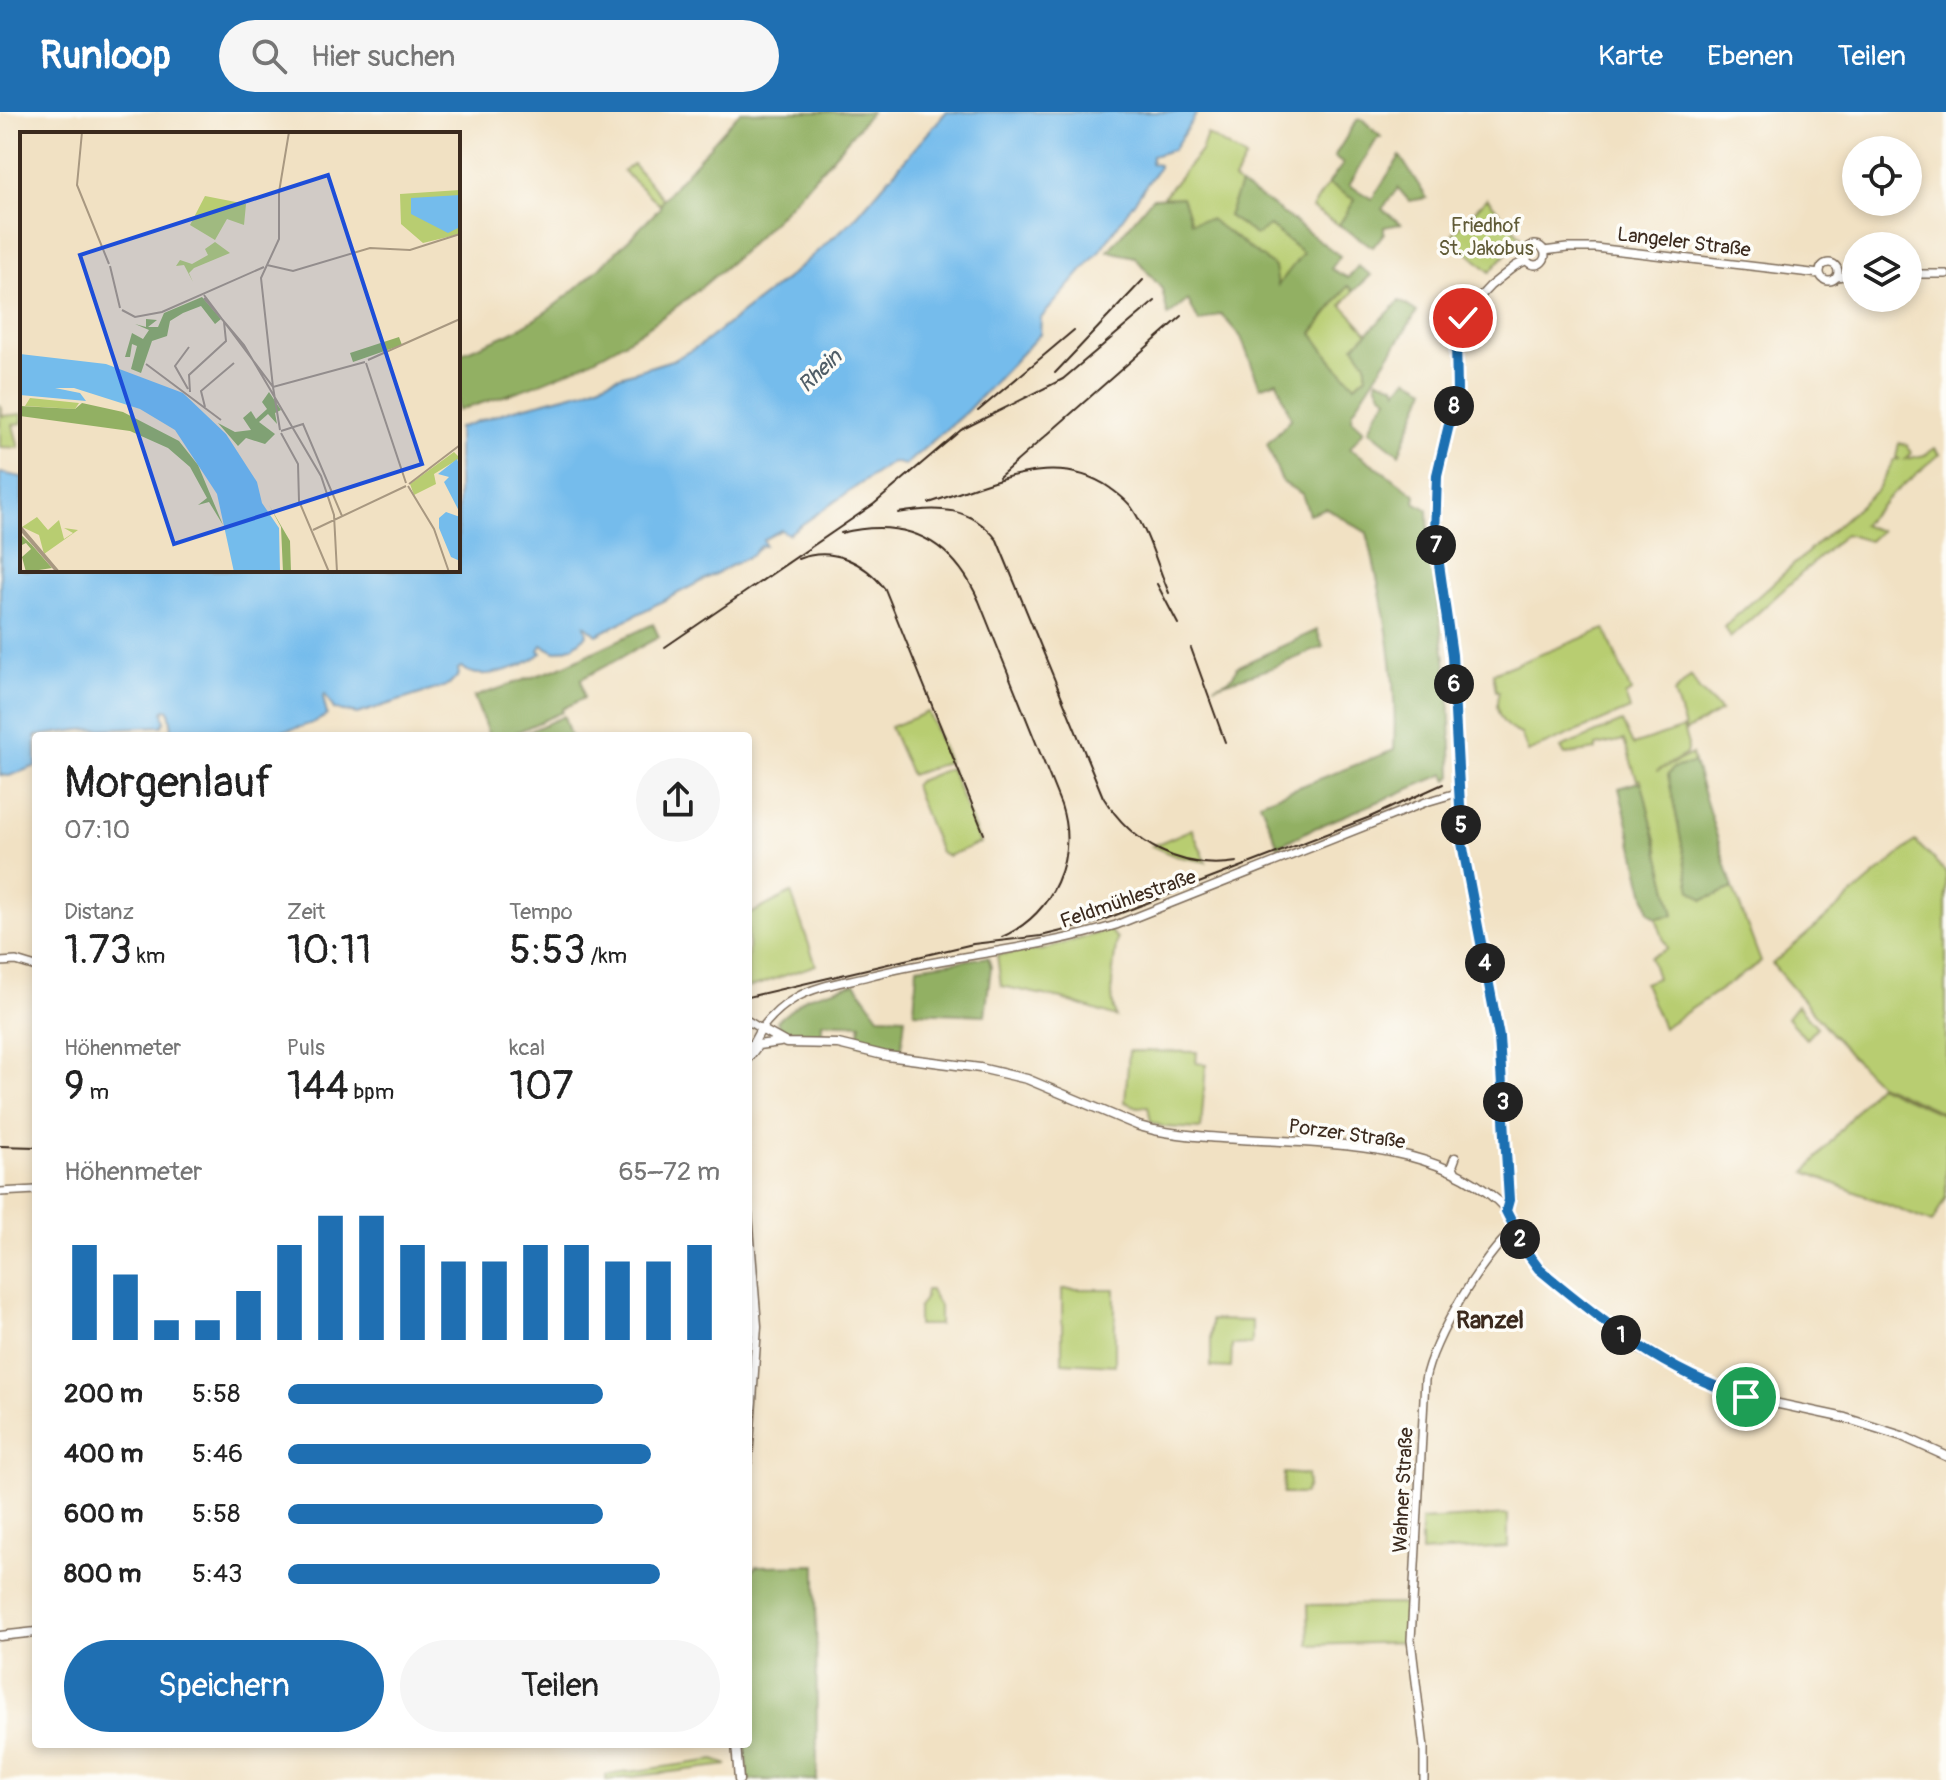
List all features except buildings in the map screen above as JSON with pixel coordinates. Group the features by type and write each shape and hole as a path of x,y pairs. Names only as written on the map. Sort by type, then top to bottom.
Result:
{"main road":[{"name":"Porzer Straße","path":"761,1029 782,1042 838,1044 887,1056 980,1068 1025,1078 1139,1126 1165,1132 1382,1150 1455,1173 1489,1194 1506,1211 1539,1269 1635,1346 1664,1363 1727,1391 1845,1418 1902,1436 1946,1456"},
{"path":"752,1047 761,1029"},
{"path":"752,1051 758,1045 782,1042"},
{"path":"1455,1158 1452,1166 1455,1173"},
{"path":"752,1264 757,1326 752,1401"},
{"path":"0,1636 32,1632"},
{"path":"736,1748 739,1780"}],"street":[{"path":"1532,246 1544,251 1545,257 1540,264 1534,265 1527,260 1526,252 1532,246"},
{"name":"Langeler Straße","path":"1544,251 1595,248 1820,274"},
{"path":"1506,1211 1509,1200 1499,1037 1466,870 1452,655 1435,536 1437,475 1457,391 1456,339 1463,318 1499,278 1527,260"},
{"path":"1837,274 1832,264 1823,267 1820,274 1828,281 1842,274"},
{"path":"1922,274 1946,274"},
{"name":"Feldmühlestraße","path":"761,1029 778,1010 802,994 915,964 1063,940 1105,929 1426,802 1460,792"},
{"path":"0,962 16,961 32,966"},
{"path":"752,1023 761,1029"},
{"path":"0,1192 32,1190"},
{"name":"Wahner Straße","path":"1424,1780 1424,1748 1411,1640 1428,1361 1446,1324 1491,1256 1515,1229"}],"green space":[{"path":"740,112 871,112 754,241 653,324 598,357 559,375 460,409 460,354 510,333 551,308 625,243 659,209 663,199"},
{"path":"1362,119 1381,137 1349,185 1372,199 1400,156 1427,198 1409,201 1398,188 1382,209 1401,224 1384,227 1384,233 1373,247 1339,225 1355,200 1328,184 1343,164 1334,157 1357,120"},
{"path":"1207,134 1246,158 1234,180 1240,185 1228,216 1270,226 1304,253 1278,286 1162,198 1201,151"},
{"path":"633,164 663,199 660,205 623,171"},
{"path":"1328,184 1355,200 1339,225 1312,208"},
{"path":"1240,185 1340,256 1331,269 1348,278 1358,266 1371,275 1354,291 1348,286 1312,333 1355,385 1366,375 1366,363 1354,346 1400,301 1417,312 1353,411 1352,419 1364,430 1350,448 1416,495 1415,502 1428,510 1449,689 1452,776 1448,780 1445,774 1278,846 1260,802 1394,750 1394,694 1388,640 1367,533 1326,508 1309,514 1302,494 1282,482 1267,444 1291,419 1277,381 1260,387 1241,337 1221,314 1199,322 1188,300 1168,316 1162,289 1135,257 1108,251 1152,198 1182,197 1191,222 1210,219 1275,267 1278,285 1303,253 1270,226 1256,235 1228,216"},
{"name":"Friedhof St. Jakobus","path":"1487,198 1521,237 1490,272 1458,244 1453,233"},
{"path":"1349,285 1354,291 1342,305 1367,332 1366,375 1355,385 1312,334"},
{"path":"1408,378 1426,388 1399,454 1369,430 1388,398 1381,393 1376,383 1378,379 1395,385 1397,390"},
{"path":"0,404 2,416 20,414 20,423 13,425 19,448 0,447"},
{"path":"1899,442 1907,445 1911,453 1905,459 1925,455 1935,448 1940,454 1888,498 1862,525 1880,531 1869,541 1845,534 1730,638 1724,627 1877,490 1894,460 1900,459 1896,458"},
{"path":"653,624 659,637 581,679 584,698 562,709 562,712 517,732 487,732 474,697 559,668"},
{"path":"1605,629 1631,692 1625,696 1630,709 1528,752 1521,734 1508,727 1500,717 1497,705 1499,691 1496,691 1493,673"},
{"path":"1317,630 1323,647 1269,669 1214,686 1231,677 1237,667"},
{"path":"1691,676 1699,690 1721,711 1686,731 1674,693"},
{"path":"928,712 948,762 911,775 890,727"},
{"path":"564,716 569,732 528,732"},
{"path":"1622,722 1633,745 1683,728 1688,745 1686,754 1657,771 1692,754 1694,763 1673,768 1704,900 1733,888 1761,962 1663,1028 1644,983 1657,978 1650,957 1667,949 1656,918 1674,915 1642,783 1640,779 1637,780 1624,740 1596,746 1596,750 1565,755 1561,748"},
{"path":"1694,763 1733,888 1703,900 1691,890 1668,775 1673,768"},
{"path":"950,768 980,843 948,856 940,852 914,786 918,781"},
{"path":"1642,783 1674,915 1656,918 1649,912 1619,788"},
{"path":"1192,829 1206,862 1175,856 1152,846"},
{"path":"1915,841 1946,872 1946,1114 1879,1084 1849,1054 1772,964"},
{"path":"791,893 816,965 752,987 752,913"},
{"path":"1109,930 1117,938 1112,988 1116,1017 1062,999 1001,986 997,955 1043,950"},
{"path":"988,957 991,967 985,1015 914,1012 917,967"},
{"path":"855,983 879,1016 905,1017 901,1053 857,1043 861,1024 822,1022 822,1035 803,1036 781,1030 777,1021 807,997"},
{"path":"1797,1005 1817,1027 1806,1039 1787,1018"},
{"path":"1129,1051 1197,1052 1196,1063 1206,1064 1201,1129 1164,1127 1151,1122 1148,1106 1138,1107 1125,1102"},
{"path":"1877,1085 1946,1116 1946,1197 1932,1223 1806,1172"},
{"path":"1062,1289 1115,1289 1115,1365 1062,1362"},
{"path":"926,1290 930,1290 939,1306 939,1325 918,1325 918,1308"},
{"path":"1211,1320 1252,1321 1252,1344 1232,1345 1231,1368 1211,1367"},
{"path":"1284,1473 1307,1475 1308,1486 1304,1494 1283,1494"},
{"path":"1508,1515 1508,1547 1421,1553 1421,1520"},
{"path":"816,1565 817,1780 748,1780 745,1748 752,1748 752,1655 756,1645 752,1634 752,1571 757,1566"},
{"path":"1405,1604 1405,1642 1309,1645 1308,1605"},
{"path":"714,1760 728,1765 606,1780 606,1775"}],"water":[{"name":"Rhein","path":"946,112 1198,112 1173,150 1152,156 1151,164 1159,167 1098,253 1041,318 1040,334 966,412 905,465 892,462 788,534 781,530 763,540 765,546 760,546 752,555 597,635 585,625 587,635 572,647 555,652 542,645 539,650 542,653 502,672 479,674 461,667 458,669 459,675 449,685 357,714 334,709 325,694 327,715 313,723 274,732 172,732 169,710 166,709 162,726 32,732 32,767 9,776 0,775 0,473 20,477 20,572 460,572 460,427 584,391 675,359 702,344 787,278 853,220"}],"railway":[{"path":"1055,373 1143,280"},
{"path":"665,647 874,504 961,430 1063,379 1155,301"},
{"path":"999,477 1182,316"},
{"path":"978,411 1074,330"},
{"path":"929,503 1020,474 1066,471 1089,477 1110,488 1132,508 1148,538 1169,593"},
{"path":"898,513 926,509 952,511 976,520 997,540 1103,797 1128,828 1143,841 1178,858 1216,864 1237,862"},
{"path":"841,533 886,528 906,531 941,548 955,562 979,601 1061,805 1066,845 1057,882 1035,914 1002,937"},
{"path":"798,559 823,554 847,559 867,571 885,589 984,834"},
{"path":"1157,584 1178,624"},
{"path":"1191,648 1225,742"},
{"path":"752,996 973,944 1041,936 1095,923 1370,817 1443,784"},
{"path":"0,1146 32,1147"}],"district":[{"name":"Ranzel","path":"1490,1320"}],"route":[{"path":"1463,318 1456,339 1457,391 1437,475 1435,536 1452,655 1462,843 1499,1037 1509,1200 1506,1211 1539,1269 1635,1346 1664,1363 1746,1397"}]}
